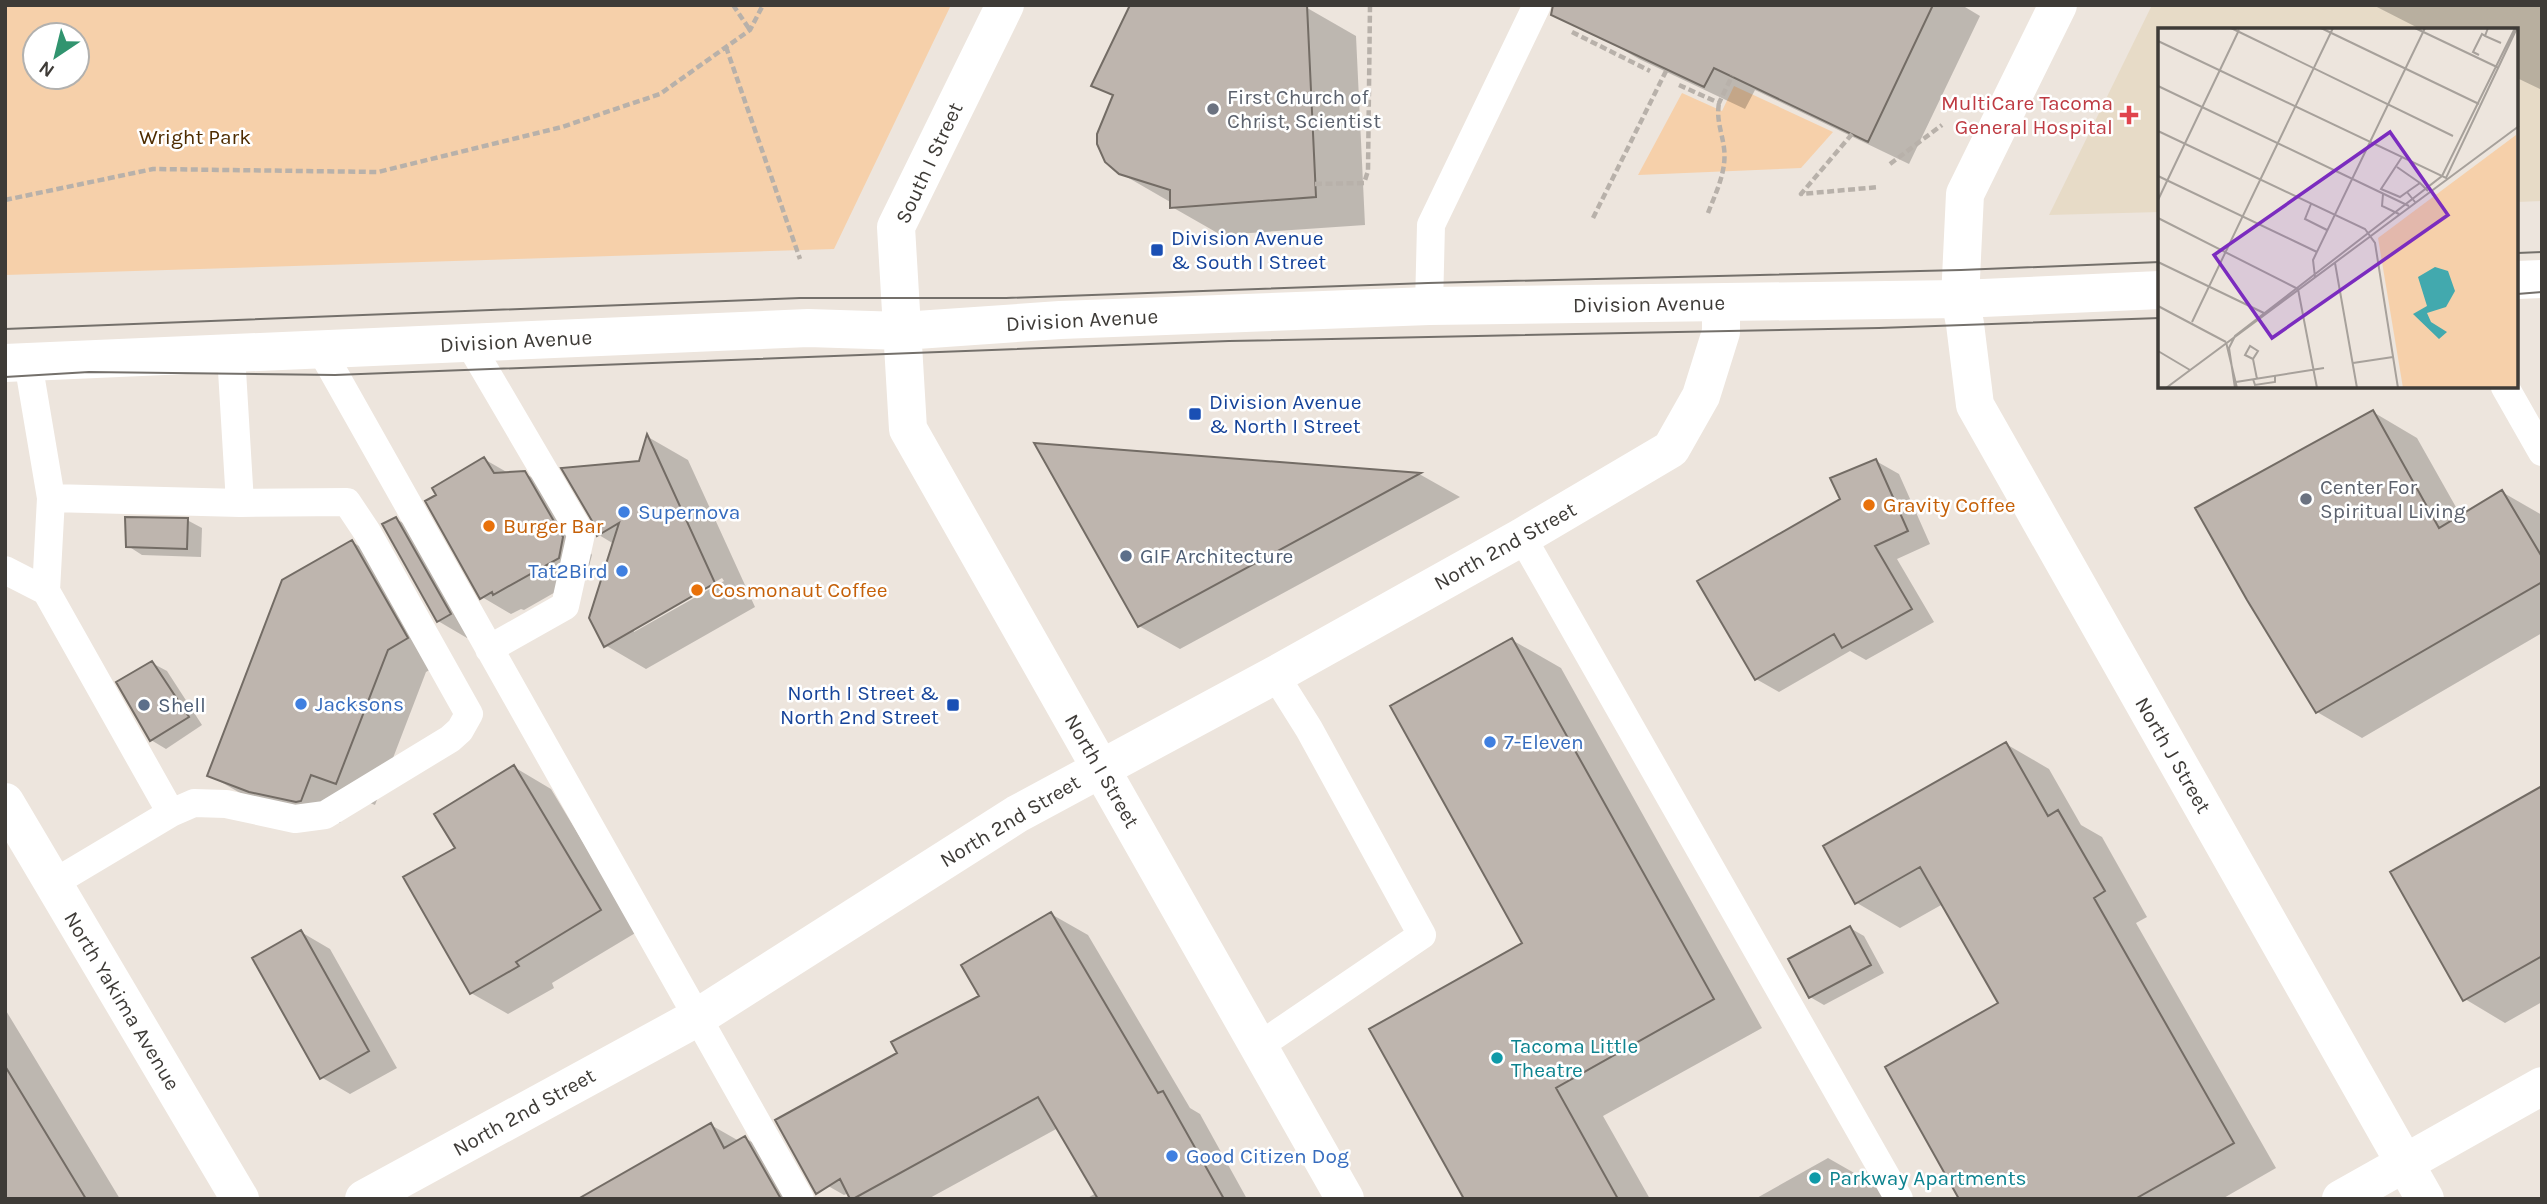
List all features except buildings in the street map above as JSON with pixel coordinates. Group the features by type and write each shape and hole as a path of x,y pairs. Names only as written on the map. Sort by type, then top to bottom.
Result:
{"street":[{"name":"South I Street","path":"902,331 896,227 1005,5"},
{"name":"North J Street","path":"2057,5 1965,194 1960,299 1975,405 2425,1199"},
{"path":"2519,280 2542,279"},
{"name":"Division Avenue","path":"16,362 808,328 902,331 1060,320 1429,306 1960,299 2158,290"},
{"name":"North 2nd Street","path":"364,1199 698,1017 1017,814 1275,675 1522,537 1671,449 1701,396 1721,332 1721,303"},
{"name":"North I Street","path":"902,331 908,429 1345,1199"},
{"name":"North Yakima Avenue","path":"5,802 240,1199"},
{"path":"2342,1199 2542,1086"}],"lane":[{"path":"1429,306 1431,225 1535,9"},
{"path":"469,343 581,534 565,606 489,649"},
{"path":"321,350 800,1199"},
{"path":"230,354 240,503"},
{"path":"16,362 51,498 46,591 171,813"},
{"path":"2506,388 2542,452"},
{"path":"51,498 240,503 347,502 367,532 469,714 460,730 450,739 325,815 295,819 226,804 194,803 171,813 52,884"},
{"path":"1522,537 1899,1199"},
{"path":"5,570 46,591"},
{"path":"1259,1046 1422,935 1309,729 1275,675"}],"path":[{"path":"733,5 750,30"},
{"path":"5,200 153,169 378,172 562,127 660,94 750,30 763,5"},
{"path":"1315,184 1364,183 1368,171 1370,5"},
{"path":"1535,9 1650,71"},
{"path":"726,47 800,259"},
{"path":"1593,218 1667,69"},
{"path":"1708,213 1723,173 1724,149 1717,117 1719,103 1732,76"},
{"path":"1679,85 1719,103"},
{"path":"1852,134 1801,194 1879,187"}],"shaded area":[{"name":"MultiCare Tacoma General Hospital","path":"2152,5 2542,5 2542,201 2519,202 2519,28 2158,28 2158,212 2049,215"}],"green space":[{"name":"Wright Park","path":"5,5 951,5 834,249 5,275"},
{"path":"1734,86 1833,132 1801,168 1638,175 1682,93 1722,111"}],"tram line":[{"path":"2519,253 2542,252"},
{"path":"5,329 800,298 1006,298 2158,262"},
{"path":"2519,294 2542,292"},
{"path":"5,377 89,372 335,375 1229,341 1879,328 2158,318"}],"place":[{"name":"First Church of Christ, Scientist","path":"1213,109"},
{"name":"MultiCare Tacoma General Hospital","path":"2129,115"},
{"name":"Division Avenue & South I Street","path":"1157,250"},
{"name":"Division Avenue & North I Street","path":"1195,414"},
{"name":"Center For Spiritual Living","path":"2306,499"},
{"name":"Gravity Coffee","path":"1869,505"},
{"name":"Supernova","path":"624,512"},
{"name":"Burger Bar","path":"489,526"},
{"name":"GIF Architecture","path":"1126,556"},
{"name":"Tat2Bird","path":"622,571"},
{"name":"Cosmonaut Coffee","path":"697,590"},
{"name":"Jacksons","path":"301,704"},
{"name":"Shell","path":"144,705"},
{"name":"North I Street & North 2nd Street","path":"953,705"},
{"name":"7-Eleven","path":"1490,742"},
{"name":"Tacoma Little Theatre","path":"1497,1058"},
{"name":"Good Citizen Dog","path":"1172,1156"},
{"name":"Parkway Apartments","path":"1815,1178"}]}
